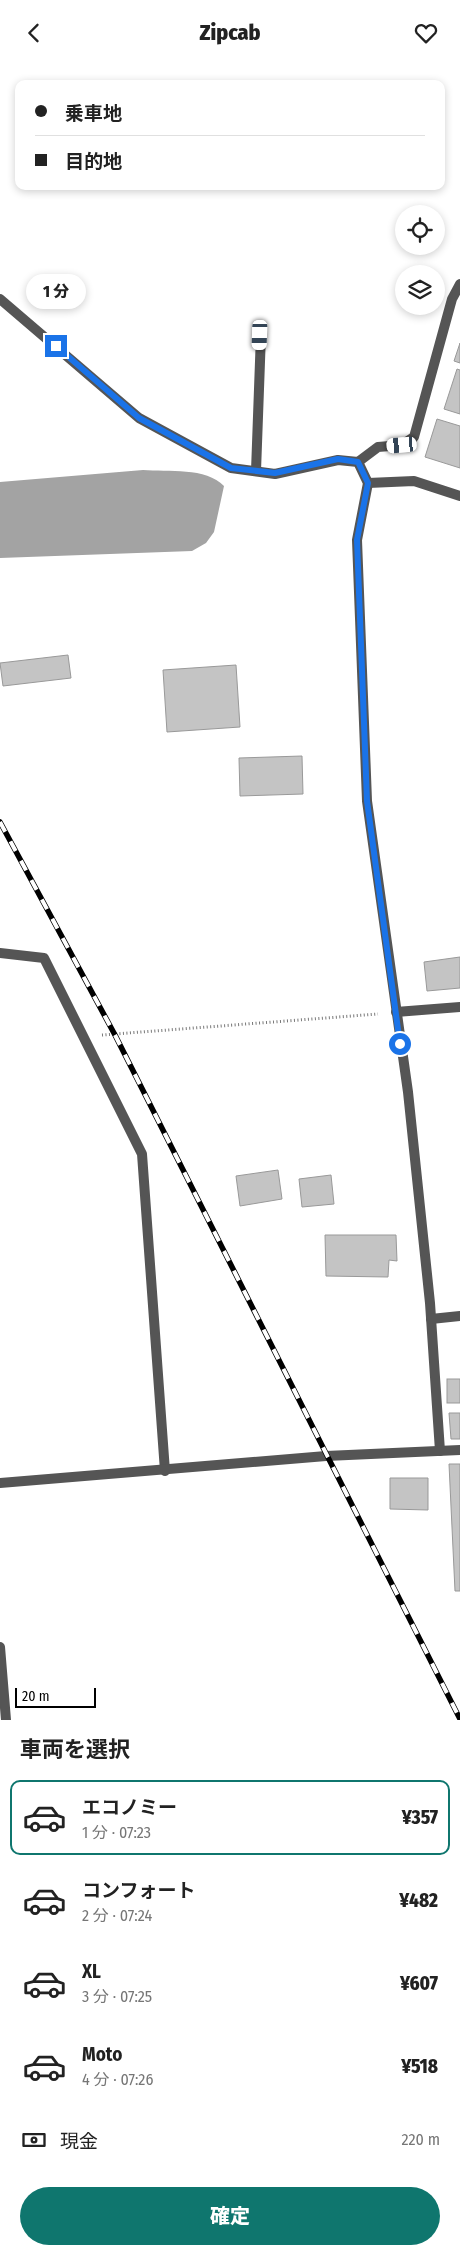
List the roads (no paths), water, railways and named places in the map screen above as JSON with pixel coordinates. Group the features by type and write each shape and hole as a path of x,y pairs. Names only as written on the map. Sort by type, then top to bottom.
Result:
{"street":[{"path":"0,299 139,418 231,468 275,473 338,459 358,462 378,447 402,445 414,437 452,299 460,284"},
{"path":"256,471 260,335"},
{"path":"358,462 368,483 357,540 367,801 408,1092 432,1319 440,1451"},
{"path":"368,483 414,481 460,496"},
{"path":"0,953 44,958 142,1154 165,1471"},
{"path":"396,1013 460,1007"},
{"path":"432,1319 460,1316"},
{"path":"0,1483 165,1471 326,1456 460,1450"},
{"path":"0,1647 6,1720"}],"railway":[{"path":"0,822 115,1035 460,1719"}]}
